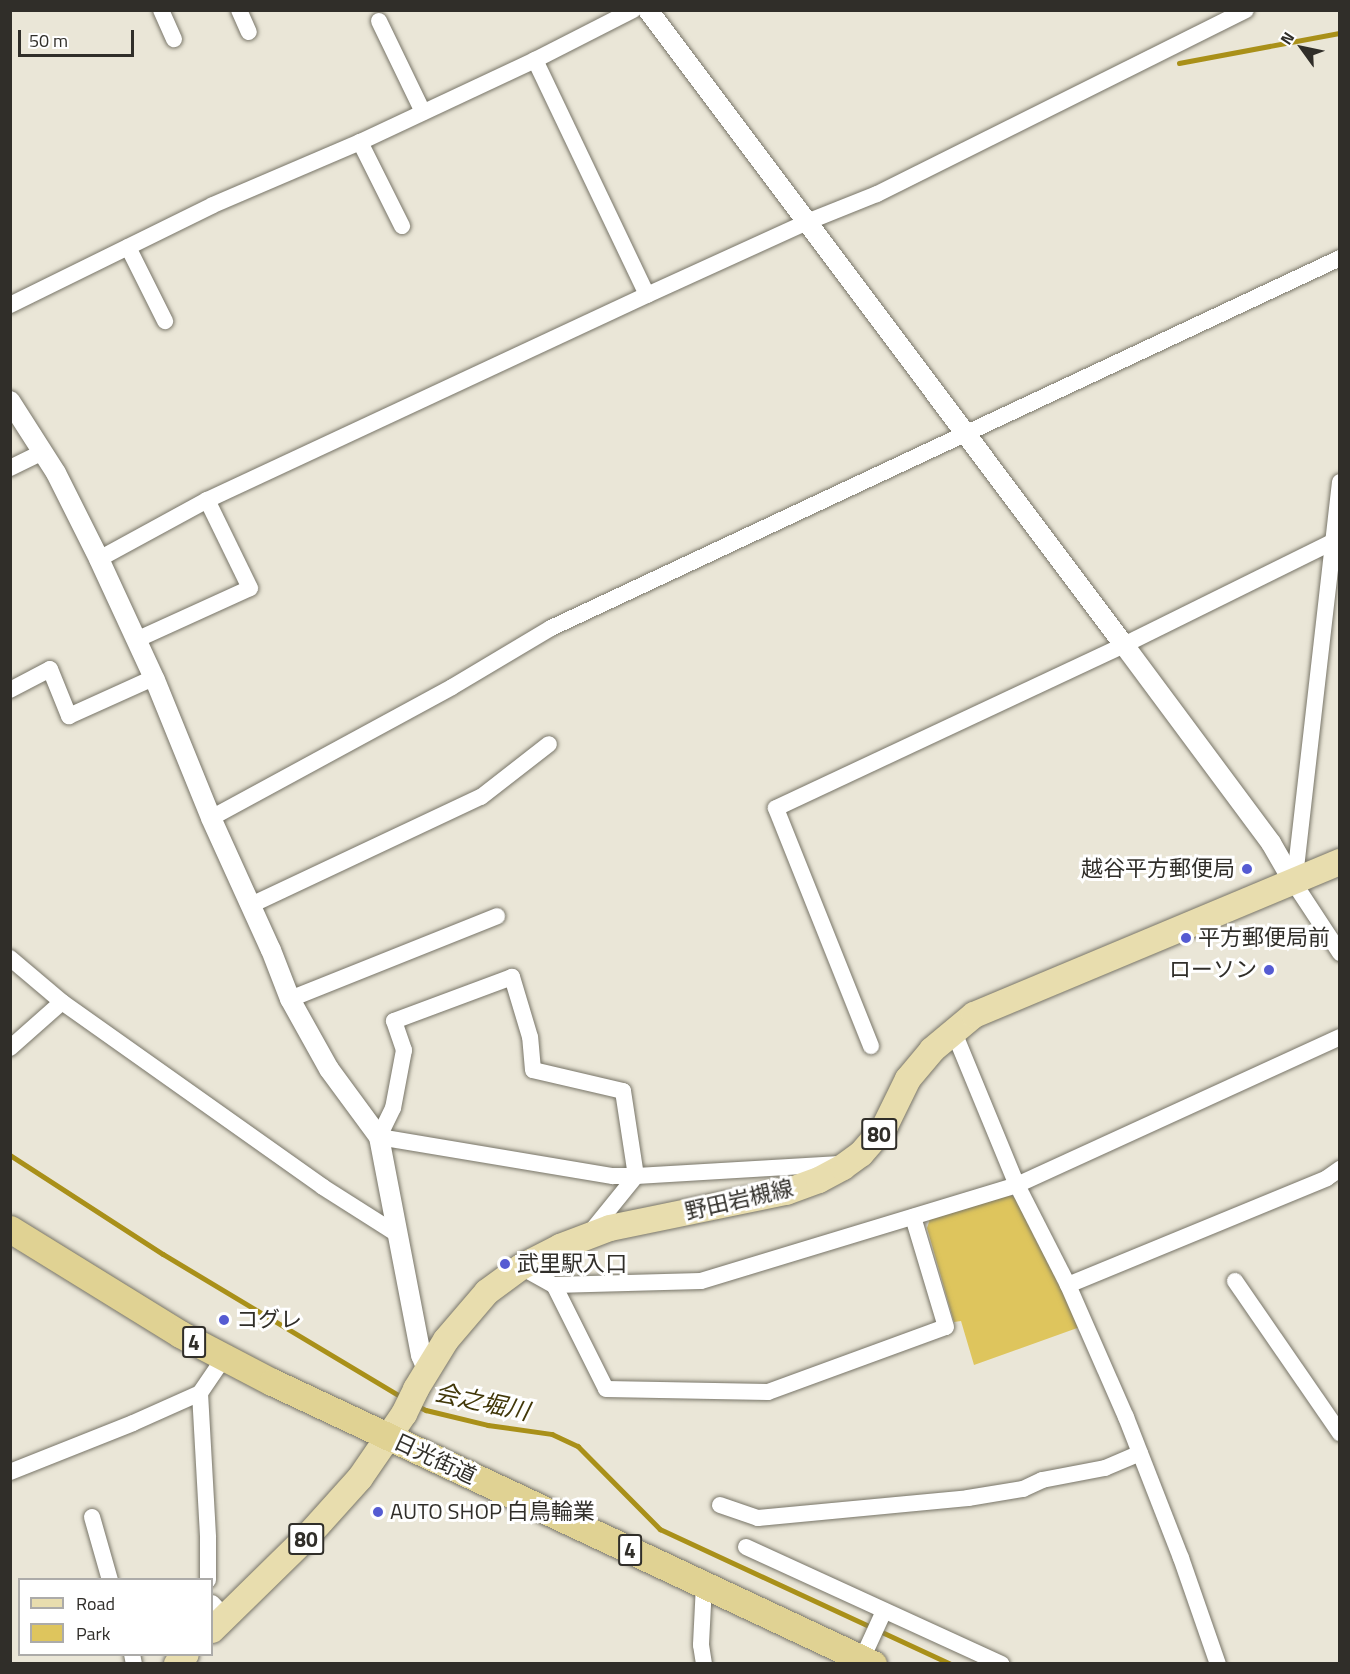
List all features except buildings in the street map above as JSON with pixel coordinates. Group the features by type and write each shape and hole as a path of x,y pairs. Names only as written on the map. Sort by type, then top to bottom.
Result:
{"highway":[{"name":"日光街道","path":"10,1229 144,1312 224,1358 704,1586 868,1654"}],"main road":[{"name":"野田岩槻線","path":"216,1616 321,1523 360,1478 467,1313 487,1292 520,1267 560,1247 610,1228 786,1192 819,1180 861,1154 885,1126 908,1079 953,1030 989,1007 1294,883 1340,862"}],"street":[{"path":"161,10 174,39"},
{"path":"239,10 249,32"},
{"path":"10,304 213,205 360,142 535,60 633,10"},
{"path":"648,10 1271,843 1340,953"},
{"path":"99,559 207,500 647,295 807,222 877,194 1246,10"},
{"path":"379,21 423,112"},
{"path":"535,60 647,295"},
{"path":"360,142 402,226"},
{"path":"128,247 165,321"},
{"path":"211,818 452,687 551,628 1340,258"},
{"path":"10,401 56,473 99,559 153,678 290,999 328,1069 379,1137 421,1355 416,1389"},
{"path":"10,468 43,452"},
{"path":"1294,883 1335,548 1340,482"},
{"path":"136,640 250,588 207,500"},
{"path":"871,1046 776,808 1335,548"},
{"path":"10,690 50,669 69,716 153,678"},
{"path":"251,905 481,797 549,744"},
{"path":"290,999 497,916"},
{"path":"10,958 62,1002 323,1187 397,1234"},
{"path":"379,1137 393,1108 404,1050 394,1021 512,976 530,1037 533,1070 623,1091 636,1176 587,1237"},
{"path":"10,1048 62,1002"},
{"path":"953,1030 1017,1185 1068,1285 1140,1453 1218,1664"},
{"path":"520,1267 554,1285 701,1281 1017,1185 1340,1037"},
{"path":"379,1137 613,1176 848,1164"},
{"path":"1068,1285 1327,1178 1340,1169"},
{"path":"554,1285 606,1389 768,1392 946,1328 913,1217"},
{"path":"1235,1281 1340,1433"},
{"path":"10,1472 134,1423 200,1393 224,1358"},
{"path":"200,1393 208,1578"},
{"path":"720,1505 758,1518 968,1498 1023,1489 1042,1480 1105,1468 1140,1453"},
{"path":"92,1516 109,1578"},
{"path":"746,1547 883,1614 1001,1664"},
{"path":"704,1586 701,1645 704,1664"},
{"path":"868,1654 883,1614"}],"green space":[{"path":"1008,1194 1018,1199 1080,1327 974,1365 961,1321 954,1322 927,1228 930,1219"}],"waterway":[{"path":"1179,63 1340,33"},
{"name":"会之堀川","path":"10,1155 163,1254 404,1398"},
{"name":"会之堀川","path":"416,1405 426,1410 488,1425 552,1434 578,1446 660,1529 951,1664"}],"place":[{"name":"越谷平方郵便局","path":"1247,869"},
{"name":"平方郵便局前","path":"1186,938"},
{"name":"ローソン","path":"1269,970"},
{"name":"武里駅入口","path":"505,1264"},
{"name":"コグレ","path":"224,1320"},
{"name":"AUTO SHOP 白鳥輪業","path":"378,1512"}]}
